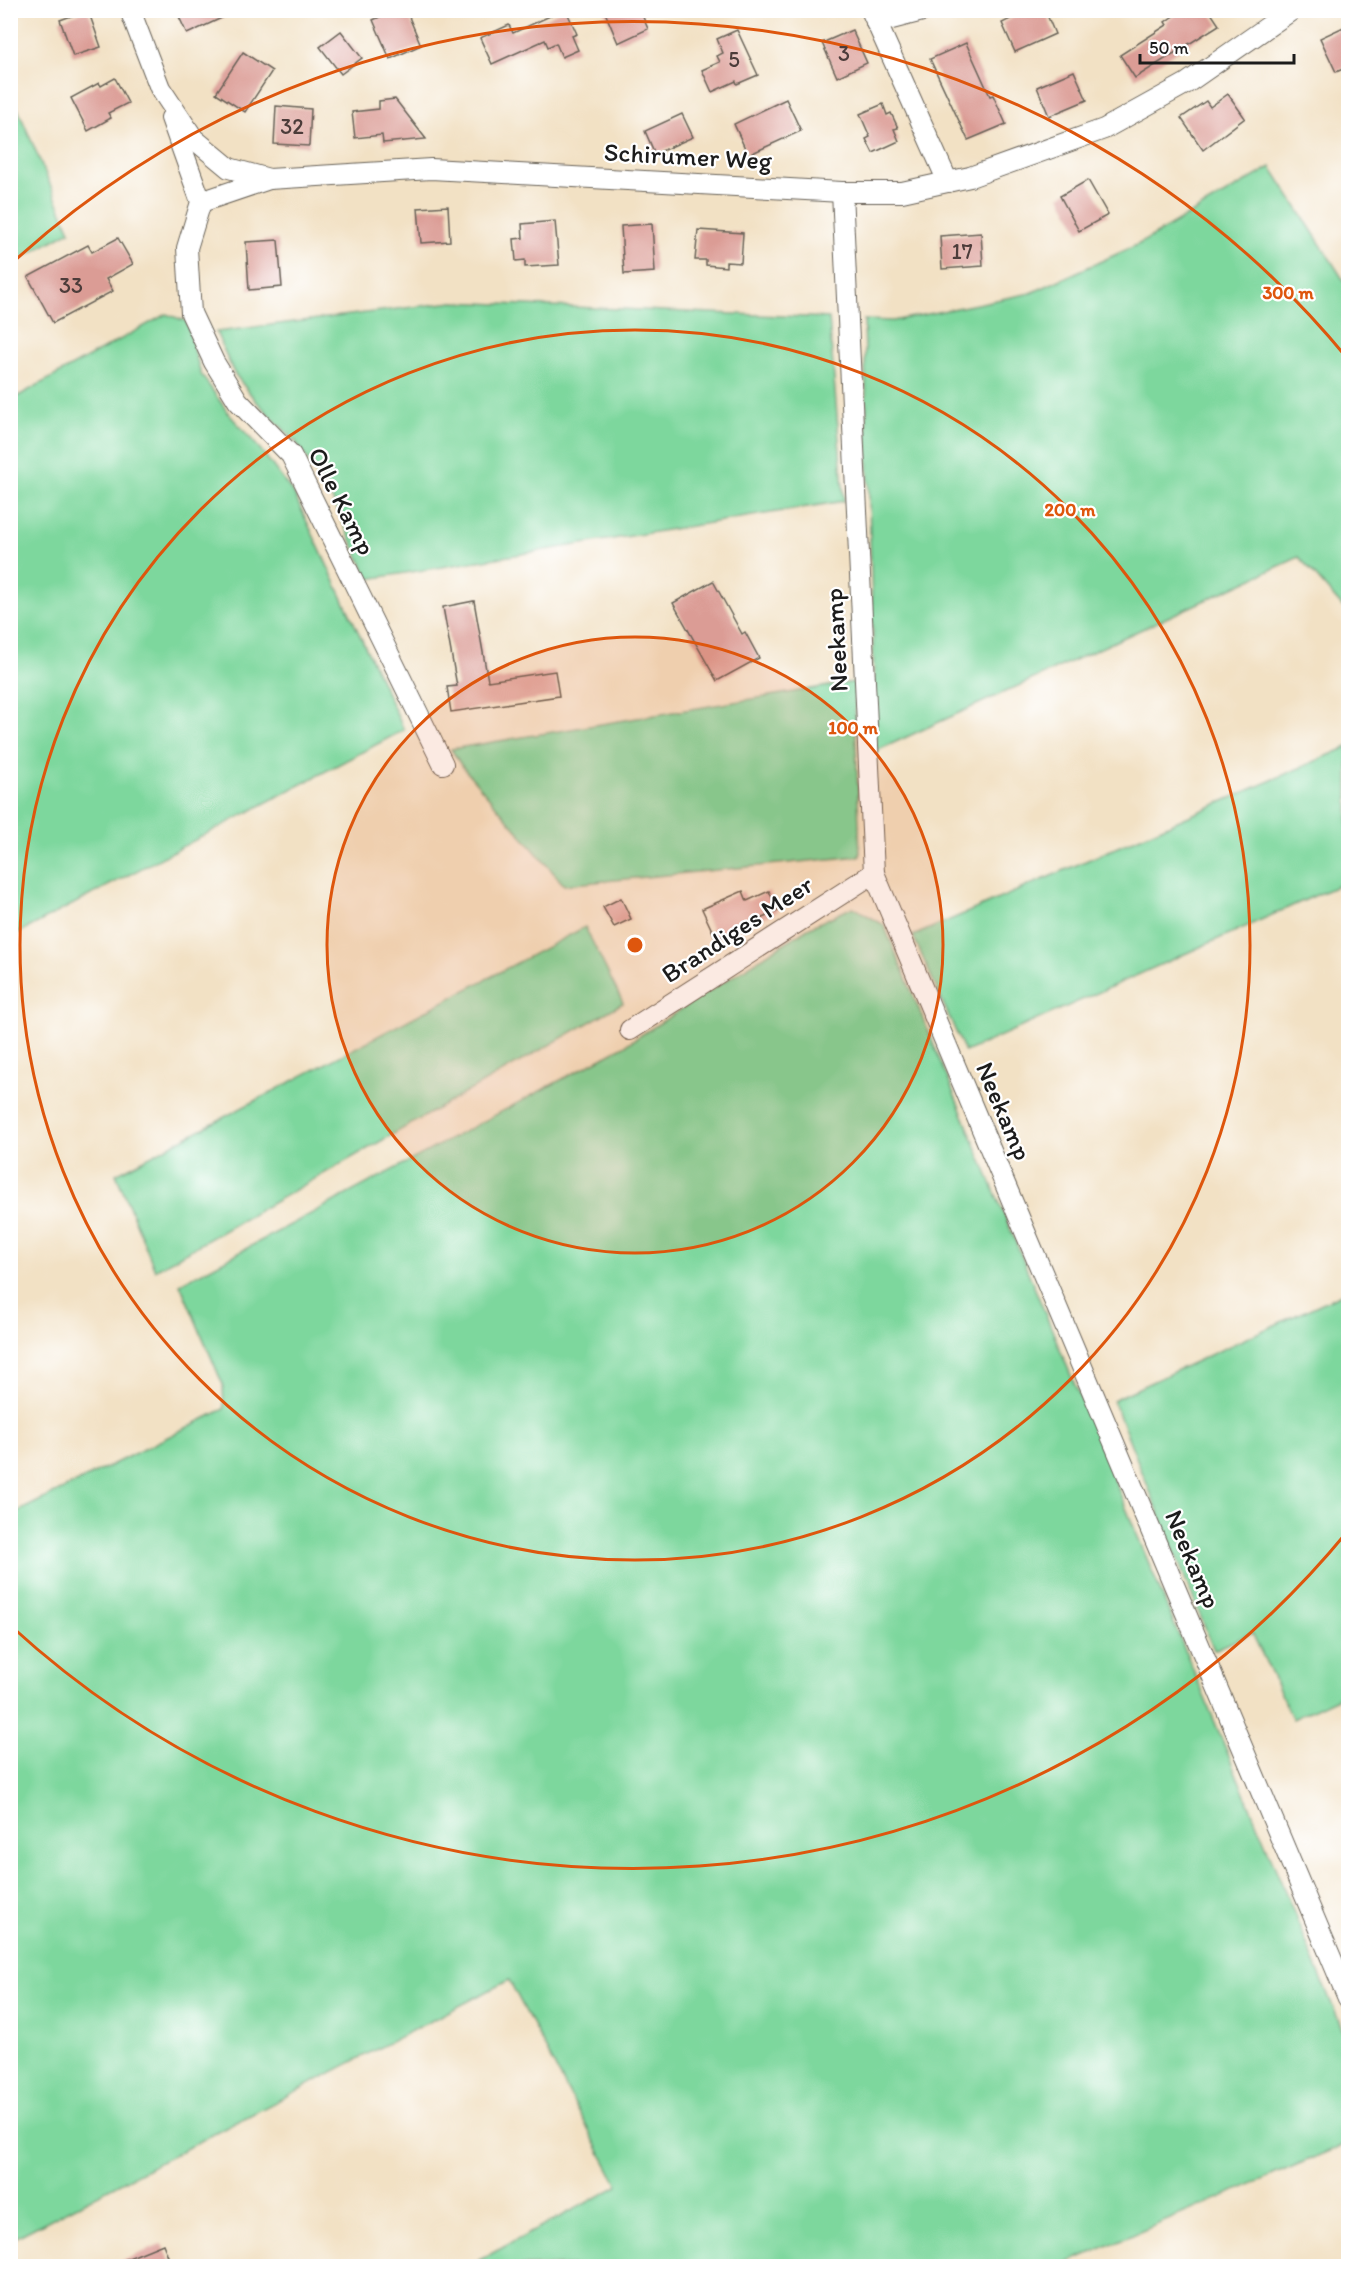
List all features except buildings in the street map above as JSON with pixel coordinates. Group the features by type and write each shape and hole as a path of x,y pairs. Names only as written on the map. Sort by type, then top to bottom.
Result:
{"street":[{"name":"Schirumer Weg","path":"130,10 160,88 194,139 228,168 269,179 431,169 842,192 902,192 970,177 1104,129 1187,83 1292,10"},
{"path":"926,10 874,17 948,182"},
{"path":"160,88 201,202 269,179"},
{"name":"Neekamp","path":"842,192 874,873 1348,1998"},
{"name":"Olle Kamp","path":"201,202 186,248 191,313 214,362 238,401 291,455 443,764"},
{"name":"Brandiges Meer","path":"630,1030 874,873"}],"green space":[{"path":"11,93 70,231 10,264"},
{"path":"1271,167 1348,287 1348,613 1299,557 876,751 864,320 893,321 1031,293 1139,244"},
{"path":"453,302 829,318 844,501 369,579 329,492 296,442 255,400 234,373 216,332"},
{"path":"166,314 186,321 201,374 229,414 260,449 294,494 404,730 11,937 11,400"},
{"path":"854,682 860,856 564,885 461,765 451,749"},
{"path":"1348,747 1348,881 965,1052 913,936"},
{"path":"853,907 884,925 1348,2043 1348,2143 1060,2266 468,2266 618,2186 509,1980 11,2240 11,1515 224,1409 223,1385 180,1284 624,1046 808,928"},
{"path":"585,927 623,1003 155,1270 116,1174"},
{"path":"1348,1291 1348,1693 1293,1719 1252,1633 1214,1650 1113,1400"}]}
